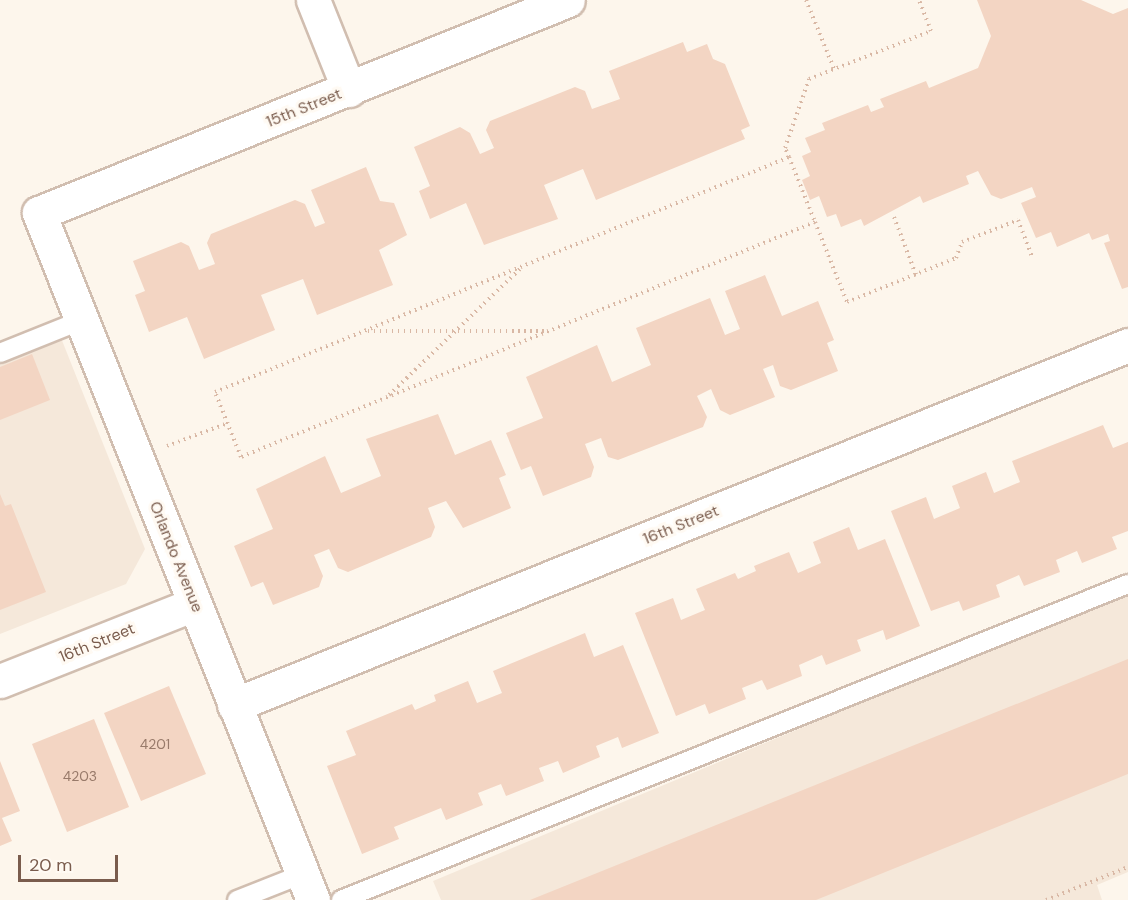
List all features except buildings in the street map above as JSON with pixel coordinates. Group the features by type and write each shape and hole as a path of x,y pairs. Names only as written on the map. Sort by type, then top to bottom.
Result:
{"street":[{"path":"313,0 349,90"},
{"name":"15th Street","path":"39,213 568,0"},
{"name":"Orlando Avenue","path":"39,213 308,887"},
{"name":"16th Street","path":"234,705 1128,345"},
{"name":"16th Street","path":"0,681 194,604"}],"lane":[{"path":"0,353 82,320"},
{"path":"341,900 1128,584"},
{"path":"237,900 308,887"}],"path":[{"path":"806,0 834,69"},
{"path":"919,0 931,31 809,79 785,148 847,302 956,258 962,242 1018,220 1032,256"},
{"path":"789,157 215,392 241,457 815,222"},
{"path":"894,216 916,274"},
{"path":"387,397 524,266"},
{"path":"364,331 550,331"},
{"path":"163,447 228,423"},
{"path":"1046,900 1128,867"}],"shaded area":[{"path":"61,338 145,549 126,584 0,634 0,362"},
{"path":"1128,592 1128,872 1097,885 1102,900 441,900 433,881"}]}
